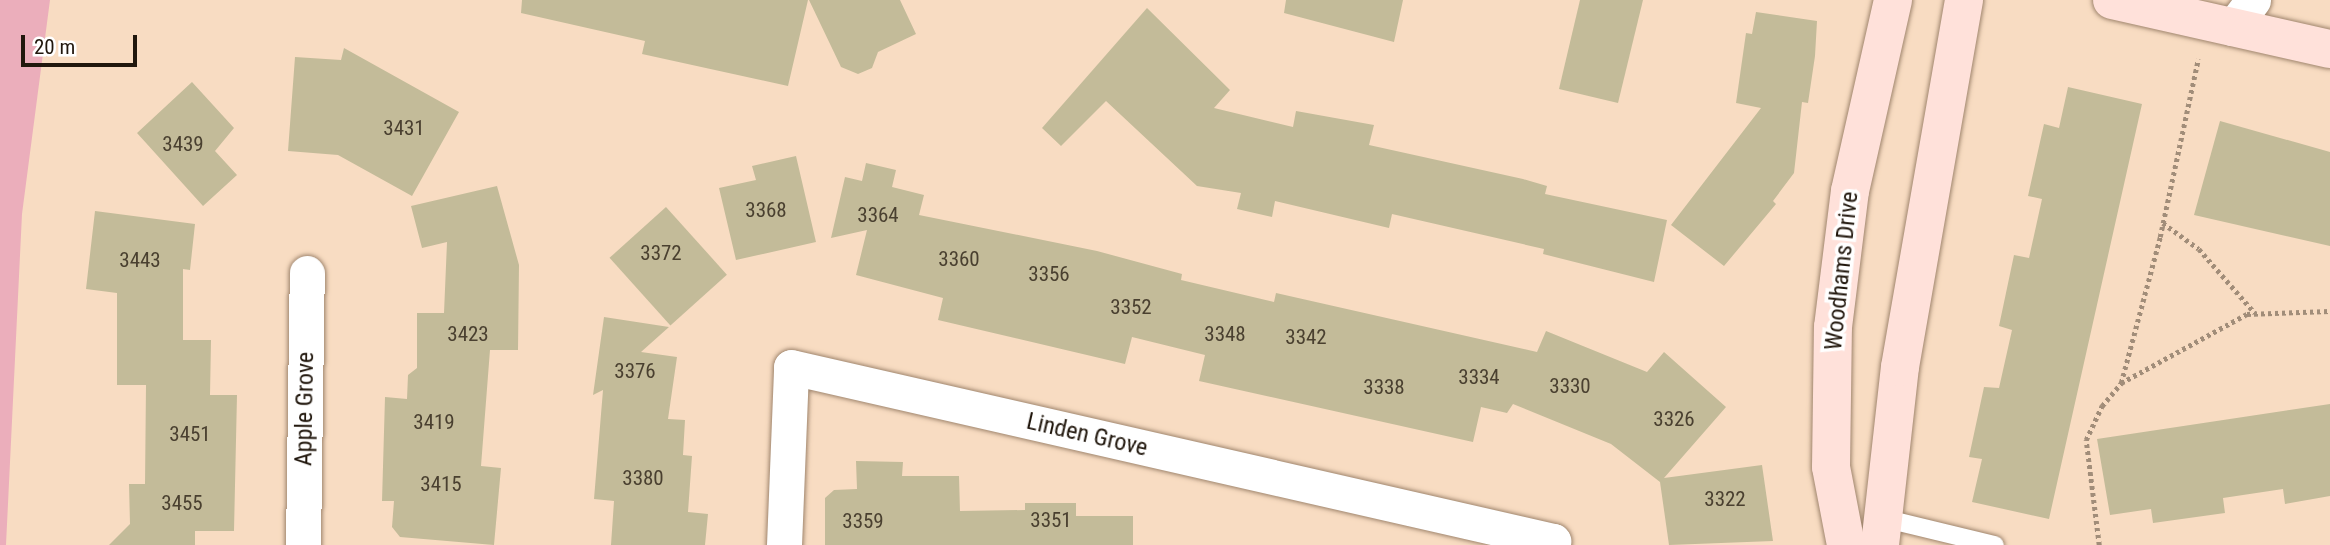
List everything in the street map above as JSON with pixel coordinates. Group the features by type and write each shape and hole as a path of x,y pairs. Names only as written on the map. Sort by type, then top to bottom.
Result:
{"street":[{"name":"Woodhams Drive","path":"1846,545 1830,467 1833,327 1850,191 1893,0"},
{"path":"1881,531 1899,367 1964,0"},
{"path":"2112,0 2230,17 2330,50"},
{"name":"Apple Grove","path":"303,545 307,273"},
{"name":"Linden Grove","path":"785,545 791,367 1553,541 1553,545"}],"lane":[{"path":"1881,531 1995,545"}],"path":[{"path":"2120,383 2163,223 2230,17"},
{"path":"2163,223 2199,249 2255,313"},
{"path":"2099,545 2086,440 2102,405 2120,383 2214,330 2255,313 2330,312"}],"shaded area":[{"path":"0,0 50,0 22,214 6,545 0,545"}],"building":[{"path":"522,0 808,0 788,86 642,54 645,41 521,13"},
{"path":"809,0 900,0 916,34 878,52 872,68 858,74 841,67"},
{"path":"1286,0 1403,0 1394,42 1284,13"},
{"path":"1580,0 1643,0 1618,103 1559,89"},
{"path":"1147,8 1230,90 1214,108 1293,127 1296,111 1374,125 1369,145 1523,179 1547,186 1545,194 1667,220 1654,282 1543,254 1544,249 1392,214 1389,228 1275,201 1272,217 1237,209 1241,193 1197,186 1106,101 1061,146 1042,128"},
{"path":"1756,12 1817,21 1815,56 1808,103 1802,102 1794,173 1773,201 1776,204 1724,266 1671,225 1761,108 1736,103 1746,33 1752,34"},
{"path":"344,48 459,112 412,196 338,155 288,151 295,57 341,60"},
{"path":"192,82 234,128 215,151 237,175 203,206 137,133"},
{"path":"2068,87 2142,104 2049,519 1972,502 1982,459 1969,457 1984,387 1999,388 2012,330 1999,326 2014,255 2029,258 2042,199 2028,196 2044,124 2059,128"},
{"path":"2220,121 2330,152 2330,246 2194,215"},
{"path":"796,156 816,242 736,260 719,188 756,180 752,166"},
{"path":"866,163 896,170 892,187 924,195 919,215 1097,251 1182,274 1181,280 1274,302 1276,293 1537,352 1546,331 1647,372 1664,352 1726,407 1664,478 1762,465 1773,541 1669,545 1660,482 1611,444 1513,404 1507,413 1481,407 1473,442 1199,381 1205,355 1132,337 1125,364 938,320 943,298 856,275 867,230 831,238 845,177 862,181"},
{"path":"497,186 519,265 518,350 490,350 481,466 501,468 494,545 400,537 392,527 394,501 382,501 385,397 407,399 408,375 417,368 417,313 444,313 447,242 422,248 411,206"},
{"path":"666,207 727,275 670,325 610,258"},
{"path":"95,211 195,224 190,270 183,269 183,340 211,340 210,395 237,395 234,531 195,531 195,545 109,545 130,524 129,484 145,484 146,385 117,385 117,293 86,289"},
{"path":"604,317 669,327 641,352 677,357 668,419 685,420 683,455 692,456 688,512 708,514 705,545 611,545 614,501 594,499 603,390 593,395"},
{"path":"2330,404 2330,496 2285,504 2283,489 2223,498 2225,513 2153,523 2151,509 2110,515 2097,439"},
{"path":"856,461 903,462 902,476 959,476 960,511 1025,510 1025,503 1076,503 1076,516 1133,516 1133,545 825,545 825,498 834,490 857,489"}]}
